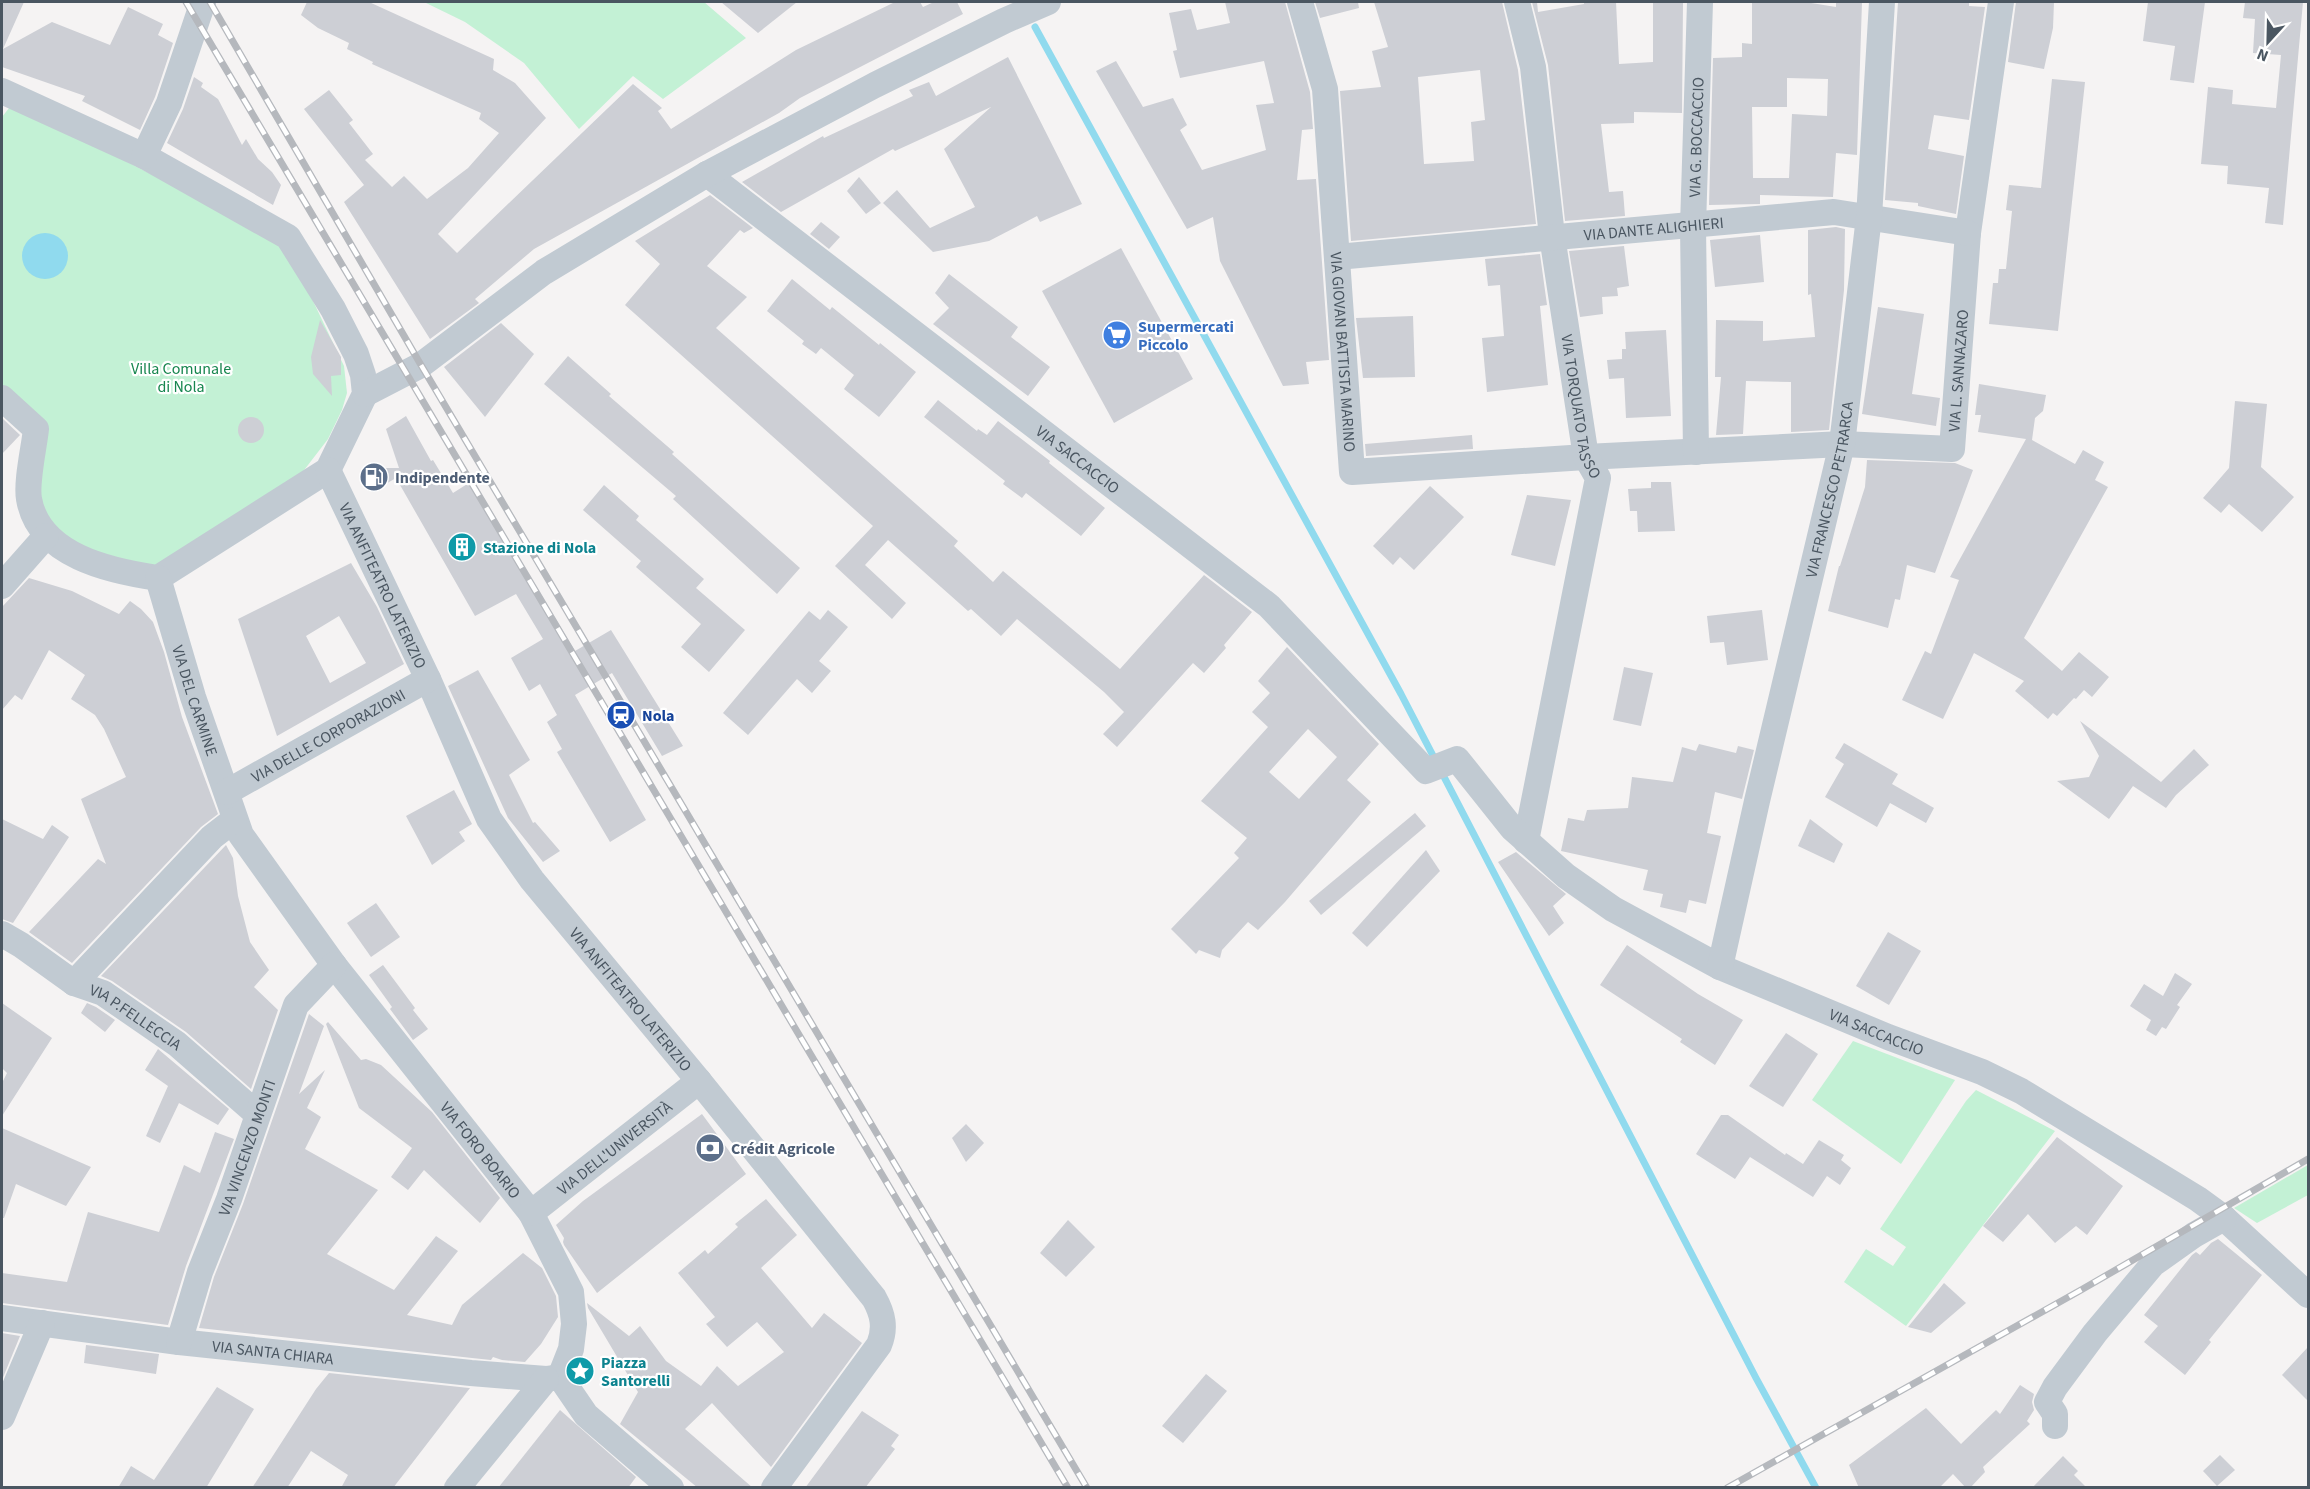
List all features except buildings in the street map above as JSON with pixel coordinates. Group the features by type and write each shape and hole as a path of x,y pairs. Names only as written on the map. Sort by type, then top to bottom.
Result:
{"street":[{"path":"144,156 169,103 203,2"},
{"path":"365,394 421,365 544,272 707,174 997,11 1048,2"},
{"name":"VIA GIOVAN BATTISTA MARINO","path":"1300,2 1325,89 1352,472 1586,457"},
{"name":"VIA TORQUATO TASSO","path":"1517,2 1533,67 1552,236 1586,457 1598,478 1526,841"},
{"name":"VIA G. BOCCACCIO","path":"1696,452 1693,226 1700,2"},
{"name":"VIA FRANCESCO PETRARCA","path":"1720,967 1842,444 1869,217 1882,2"},
{"name":"VIA L. SANNAZARO","path":"1586,457 1842,444 1953,449 1968,233 2001,2"},
{"path":"2,398 36,429 28,496 33,513 46,536 82,559 128,574 158,578 328,470 365,394 363,375 356,354 333,309 288,237 144,156 5,99"},
{"name":"VIA SACCACCIO","path":"707,174 1269,606 1426,771 1456,759 1512,828 1566,876 1613,909 1720,967 1878,1033 1982,1072 2021,1091 2198,1199 2224,1218 2308,1295"},
{"name":"VIA DANTE ALIGHIERI","path":"1337,256 1834,212 1968,233"},
{"name":"VIA ANFITEATRO LATERIZIO","path":"328,470 428,679 489,819 532,880 699,1081 867,1289 882,1312 884,1329 879,1346 774,1488"},
{"path":"2,586 46,536"},
{"name":"VIA DEL CARMINE","path":"158,578 234,820"},
{"name":"VIA DELLE CORPORAZIONI","path":"227,792 428,679"},
{"path":"74,983 212,837 234,820"},
{"name":"VIA FORO BOARIO","path":"234,820 241,835 334,965 531,1212 571,1292 574,1324 571,1349 553,1378 457,1488"},
{"name":"VIA P.FELLECCIA","path":"2,934 74,983 103,993 177,1044 257,1114"},
{"name":"VIA VINCENZO MONTI","path":"179,1342 200,1272 229,1199 296,1005 334,965"},
{"name":"VIA DELL'UNIVERSITÀ","path":"531,1212 699,1081"},
{"path":"2055,1426 2055,1414 2047,1402 2055,1387 2094,1333 2153,1264 2194,1235 2224,1218"},
{"name":"VIA SANTA CHIARA","path":"2,1318 179,1342 553,1378"},
{"path":"2,1418 42,1323"},
{"path":"553,1378 586,1415 671,1488"}],"green space":[{"path":"424,2 704,2 746,38 663,99 633,76 579,129 524,63 465,22"},
{"name":"Villa Comunale di Nola","path":"13,103 176,187 281,246 294,261 344,366 347,393 342,410 328,439 298,478 161,567 107,559 58,535 36,506 38,428 2,394 2,117"},
{"path":"1853,1041 1955,1080 1901,1164 1812,1100"},
{"path":"1976,1090 2055,1131 1906,1326 1844,1282 1866,1249 1893,1266 1906,1247 1880,1229 1966,1101"},
{"path":"2308,1165 2308,1195 2257,1223 2234,1208"}],"water":[{"path":"45,233 61,240 68,256 61,272 45,279 29,272 22,256 29,240"}],"waterway":[{"path":"1035,27 1401,694 1756,1378 1816,1488"}],"railway":[{"path":"186,2 1068,1488"},
{"path":"210,2 421,365 1087,1488"},
{"path":"1727,1488 2081,1290 2308,1159"}],"place":[{"name":"Supermercati Piccolo","path":"1117,335"},
{"name":"Indipendente","path":"374,477"},
{"name":"Stazione di Nola","path":"462,547"},
{"name":"Nola","path":"621,715"},
{"name":"Crédit Agricole","path":"710,1148"},
{"name":"Piazza Santorelli","path":"580,1371"}]}
